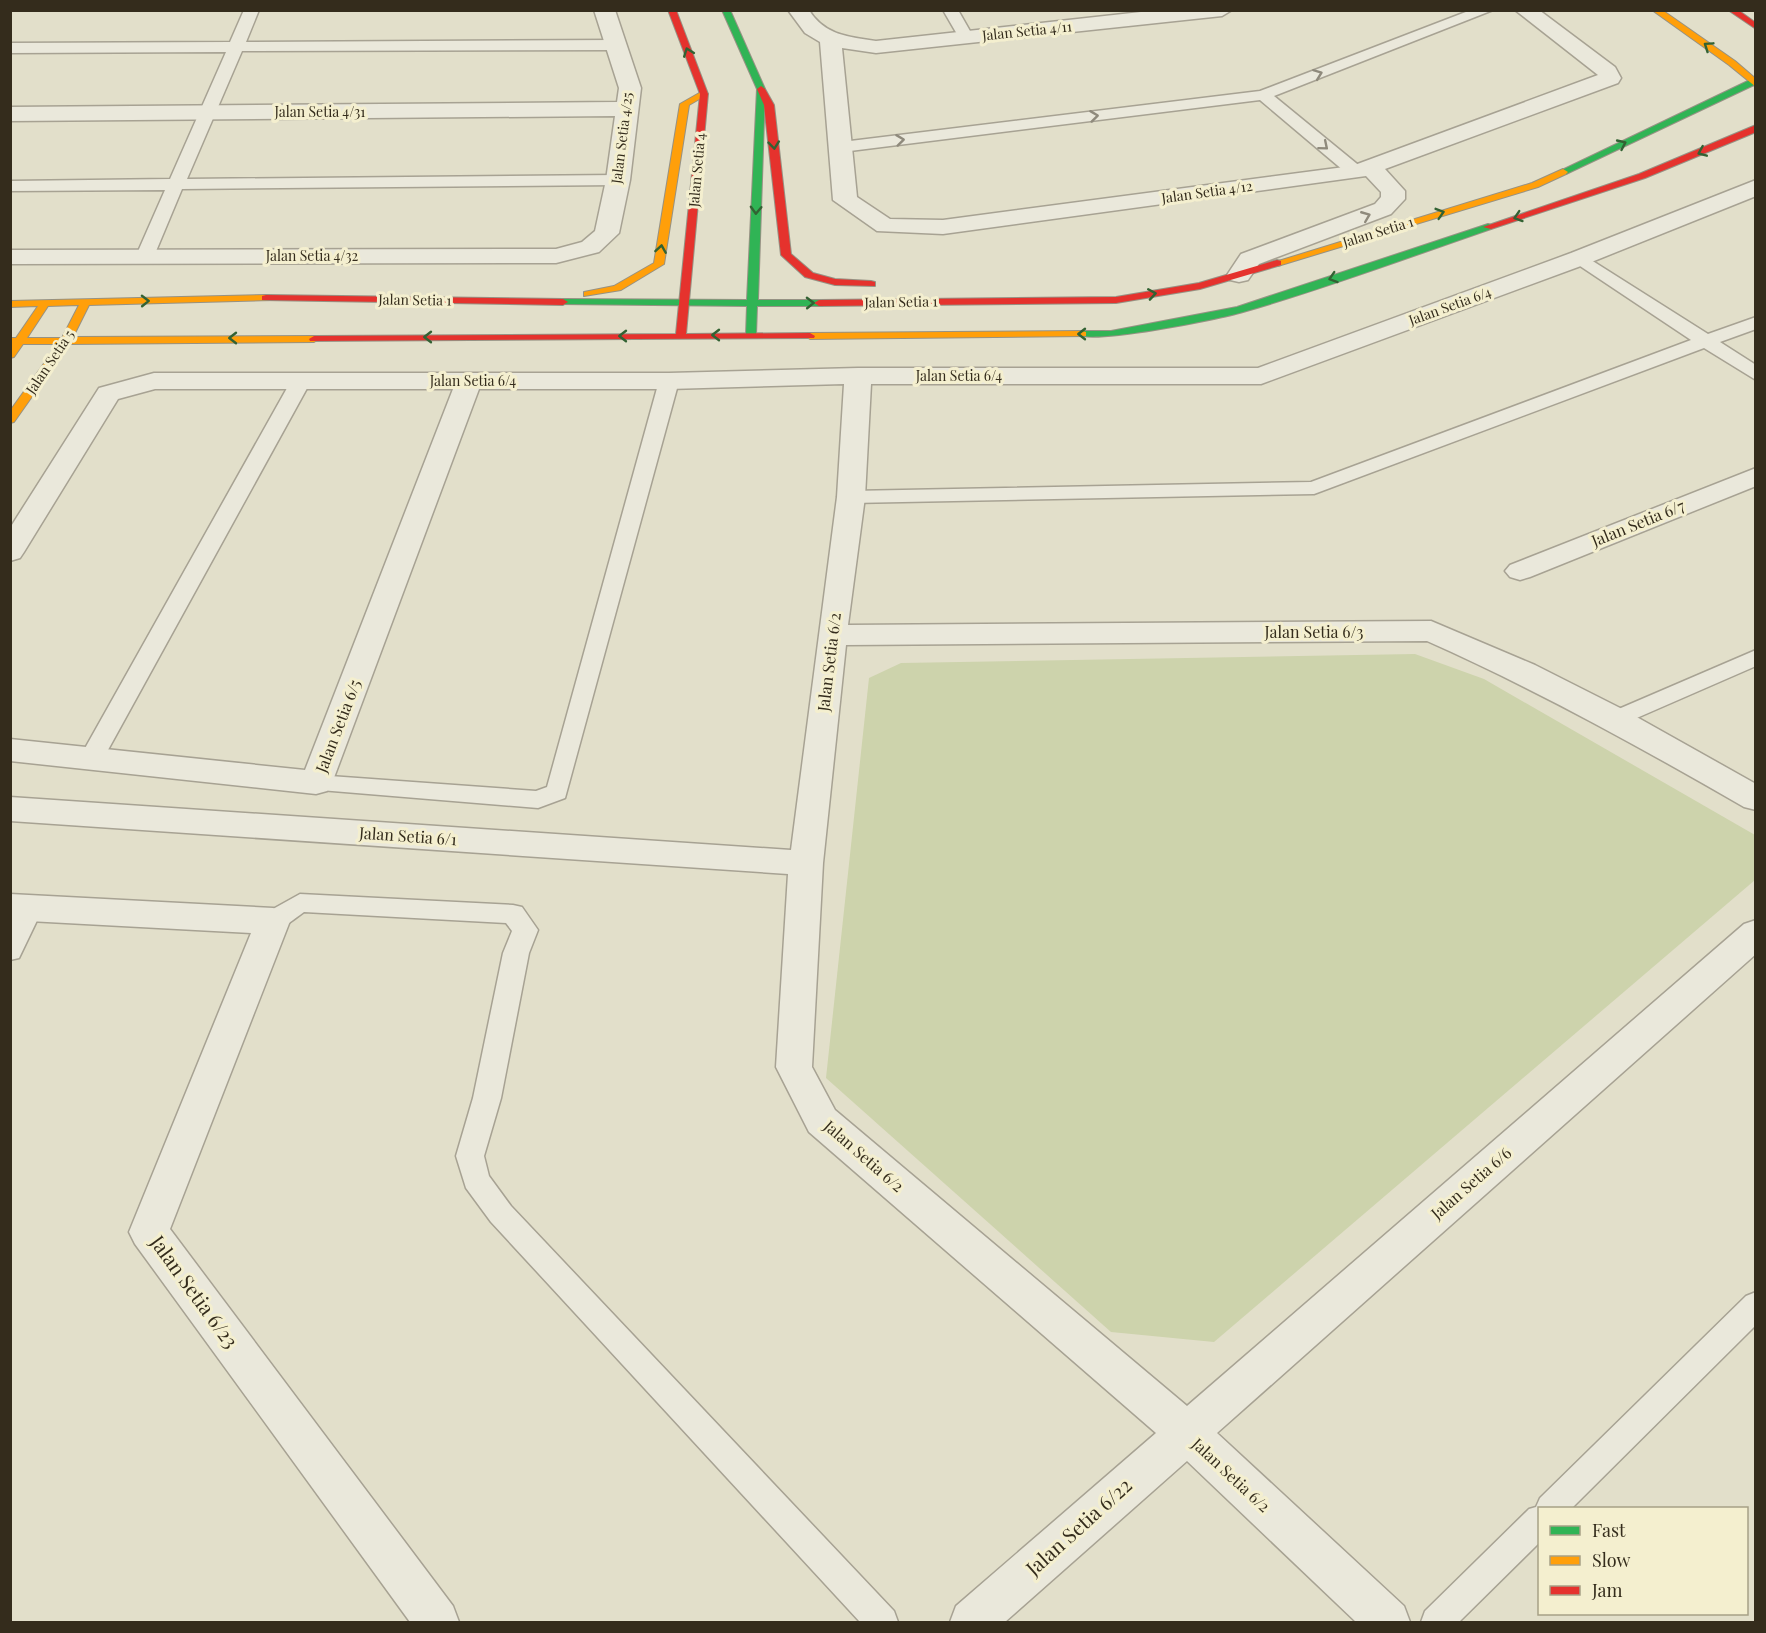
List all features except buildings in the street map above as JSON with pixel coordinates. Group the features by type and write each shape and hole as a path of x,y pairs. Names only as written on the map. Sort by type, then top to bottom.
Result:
{"main road":[{"name":"Jalan Setia 4","path":"672,10 704,94 686,304 681,335"},
{"path":"726,10 769,105 786,255 809,275 835,282 882,285"},
{"path":"1656,10 1732,63 1754,83"},
{"path":"1732,10 1755,27"},
{"path":"1754,83 1751,76 1755,65"},
{"name":"Jalan Setia 1","path":"10,304 287,298 686,304 1116,300 1200,286 1535,184 1754,83"},
{"path":"751,335 761,89"},
{"path":"287,298 571,297 617,288 659,264 685,104 704,94"},
{"name":"Jalan Setia 1","path":"16,341 1111,334 1239,310 1642,176 1755,128"},
{"path":"917,287 1116,300"},
{"name":"Jalan Setia 5","path":"10,420 66,340 86,302"},
{"path":"10,355 16,341 45,303"}],"street":[{"name":"Jalan Setia 4/25","path":"604,10 630,88 618,180 607,233"},
{"path":"798,10 805,25 831,42"},
{"name":"Jalan Setia 4/11","path":"831,42 876,47 966,38 1135,15 1222,10"},
{"name":"Jalan Setia 4/12","path":"831,42 845,200 885,226 943,227 1363,170 1610,78 1607,72 1525,10"},
{"name":"Jalan Setia 4/31","path":"10,114 628,109"},
{"path":"1239,275 1250,260 1383,209 1393,199 1394,191 1363,170"},
{"name":"Jalan Setia 6/4","path":"10,552 108,394 154,381 669,381 858,376 1261,376 1580,258 1755,187"},
{"name":"Jalan Setia 4/32","path":"10,257 556,256 578,252 600,243 607,233"},
{"name":"Jalan Setia 6/2","path":"858,376 851,497 832,635 806,862 794,1067 822,1121 1186,1432 1388,1623"},
{"name":"Jalan Setia 6/5","path":"10,750 316,783 469,381"},
{"name":"Jalan Setia 6/7","path":"1520,571 1755,476"},
{"name":"Jalan Setia 6/3","path":"832,635 1431,631 1524,672 1616,718 1755,799"},
{"name":"Jalan Setia 6/1","path":"10,809 806,862"},
{"path":"20,908 273,921"},
{"name":"Jalan Setia 6/23","path":"273,921 149,1232 437,1623"},
{"name":"Jalan Setia 6/6","path":"1186,1432 1755,933"},
{"name":"Jalan Setia 6/22","path":"972,1623 1186,1432"}],"lane":[{"path":"146,256 175,184 252,10"},
{"path":"950,10 966,38"},
{"path":"842,147 1263,95 1486,10"},
{"path":"10,48 616,45"},
{"path":"1263,95 1363,170"},
{"path":"10,186 618,180"},
{"path":"1580,258 1755,374"},
{"path":"851,497 1314,488 1755,322"},
{"path":"91,759 301,381"},
{"path":"316,783 538,800 557,792 669,381"},
{"path":"1616,718 1755,657"},
{"path":"273,921 300,903 513,914 525,930 516,953 488,1098 471,1156 476,1180 501,1214 882,1623"},
{"path":"10,951 20,908"},
{"path":"1553,1507 1755,1305"},
{"path":"1437,1623 1538,1521"}],"green space":[{"path":"1415,654 1484,679 1755,835 1755,880 1214,1342 1111,1332 826,1078 869,678 901,663"}],"traffic: fast":[{"path":"726,10 761,89 751,335"},
{"path":"1563,172 1753,82"},
{"path":"1082,334 1111,334 1239,310 1488,227"},
{"path":"563,302 819,303"}],"traffic: slow":[{"path":"1656,10 1732,63 1756,84"},
{"path":"588,294 617,288 659,264 685,104 704,94"},
{"path":"1277,263 1535,185 1563,172"},
{"path":"10,304 266,298"},
{"path":"10,420 66,340 86,302"},
{"path":"10,355 45,303"},
{"path":"810,336 1082,334"},
{"path":"10,341 314,339"}],"traffic: jam":[{"path":"672,10 704,94 681,335"},
{"path":"1732,10 1756,27"},
{"path":"761,89 769,105 786,255 809,275 835,282 871,284"},
{"path":"1488,227 1642,176 1756,128"},
{"path":"819,303 1116,300 1200,286 1277,263"},
{"path":"266,298 563,302"},
{"path":"314,339 810,336"}]}
